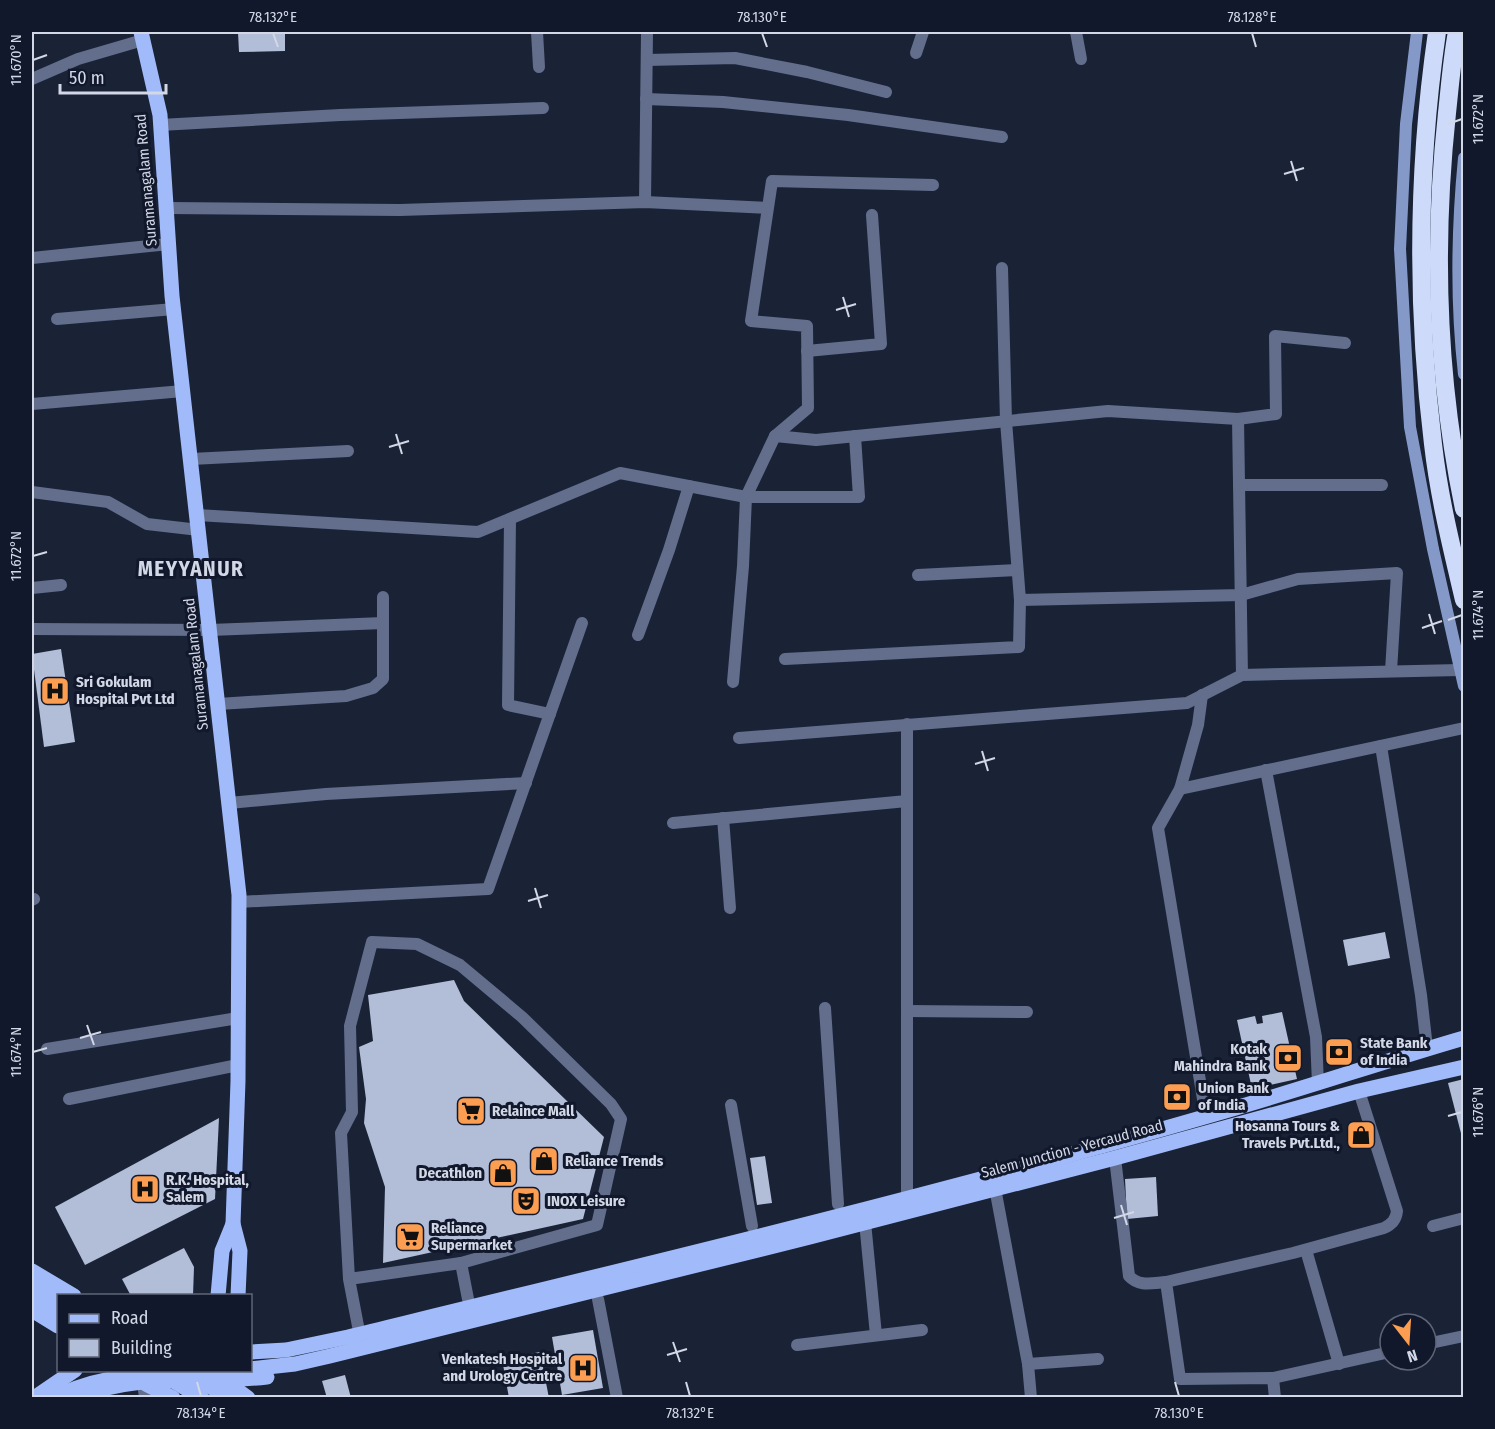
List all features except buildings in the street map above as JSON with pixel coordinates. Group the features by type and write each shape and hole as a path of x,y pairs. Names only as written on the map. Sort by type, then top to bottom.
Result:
{"highway":[{"path":"1437,32 1423,158 1420,235 1423,346 1433,446 1464,600"},
{"path":"1457,32 1444,147 1438,240 1444,355 1454,460 1464,509"}],"main road":[{"name":"Suramanagalam Road","path":"142,36 160,125 174,309 239,902 234,1224"},
{"path":"252,1369 295,1364 330,1356 807,1230 907,1198 1206,1117 1464,1038"},
{"name":"Salem Junction - Yercaud Road","path":"865,1222 1115,1158 1359,1091 1464,1067"},
{"path":"252,1344 292,1341 358,1326 838,1204 907,1198"},
{"path":"252,1353 286,1350 337,1340 807,1230 865,1222"},
{"path":"183,1372 282,1375 317,1368 813,1246 865,1222"},
{"path":"218,1294 222,1251 234,1224"},
{"path":"234,1224 240,1251 238,1294"},
{"path":"32,1271 71,1294"},
{"path":"32,1278 59,1294"},
{"path":"32,1285 57,1299"},
{"path":"32,1297 57,1311"},
{"path":"32,1310 57,1325"},
{"path":"32,1318 57,1333"},
{"path":"34,1398 73,1372"},
{"path":"123,1372 144,1390"},
{"path":"57,1396 92,1383 160,1372"},
{"path":"169,1372 201,1398"},
{"path":"170,1372 229,1398"},
{"path":"212,1372 228,1375 248,1398"},
{"path":"144,1390 228,1375"},
{"path":"77,1398 107,1388 144,1390 173,1398"}],"street":[{"path":"537,32 539,67"},
{"path":"645,202 647,32"},
{"path":"916,53 923,32"},
{"path":"1076,32 1082,59"},
{"path":"1417,32 1406,124 1400,249 1410,427 1433,549 1464,686"},
{"path":"32,79 78,59 142,36"},
{"path":"647,60 735,58 807,72 886,92"},
{"path":"646,99 723,102 848,115 1002,137"},
{"path":"160,125 340,115 543,108"},
{"path":"1464,158 1459,208 1462,278 1460,334 1464,374"},
{"path":"733,682 743,566 746,497 776,436 808,408 807,326 750,321 772,181 933,184"},
{"path":"168,208 400,210 645,202 767,208"},
{"path":"807,351 881,344 872,215"},
{"path":"32,258 169,244"},
{"path":"785,659 1019,646 1020,600 1006,421 1002,268"},
{"path":"57,319 174,309"},
{"path":"776,436 816,440 1108,411 1238,418 1276,414 1275,336 1346,343"},
{"path":"32,404 183,391"},
{"path":"1238,418 1242,675"},
{"path":"32,492 108,502 147,524 198,522 478,532 620,473 746,497 859,496 855,436"},
{"path":"191,459 348,451"},
{"path":"1239,485 1382,485"},
{"path":"638,635 669,550 688,486"},
{"path":"510,519 507,705 550,714"},
{"path":"918,575 1017,570"},
{"path":"1020,600 1241,595 1298,579 1396,573 1390,672"},
{"path":"32,588 61,585"},
{"path":"219,704 346,696 373,688 383,679 382,597"},
{"path":"32,629 210,630 383,623"},
{"path":"239,902 488,889 582,623"},
{"path":"739,738 1187,703 1242,675 1460,670"},
{"path":"1202,695 1198,725 1180,789 1158,828 1206,1117"},
{"path":"906,724 907,1198"},
{"path":"1180,789 1464,728"},
{"path":"1381,746 1422,995 1427,1048"},
{"path":"1266,770 1316,1037 1318,1084"},
{"path":"229,803 326,794 526,783"},
{"path":"673,823 907,801"},
{"path":"723,818 730,908"},
{"path":"349,1280 461,1263 597,1225 621,1119 611,1104 522,1017 460,964 417,944 372,942 350,1026 352,1112 341,1133 349,1280 358,1326"},
{"path":"825,1008 838,1204"},
{"path":"908,1011 1027,1012"},
{"path":"47,1049 238,1018"},
{"path":"69,1099 238,1065"},
{"path":"1115,1158 1129,1276 1134,1282 1166,1281 1306,1250 1384,1228 1392,1224 1397,1217 1396,1205 1359,1091"},
{"path":"731,1105 752,1226"},
{"path":"995,1188 1028,1364 1031,1398"},
{"path":"1433,1226 1464,1218"},
{"path":"865,1222 876,1335"},
{"path":"1306,1250 1339,1364"},
{"path":"461,1263 468,1299"},
{"path":"1166,1281 1180,1378 1273,1378 1378,1356"},
{"path":"598,1299 617,1398"},
{"path":"797,1345 922,1330"},
{"path":"1438,1341 1464,1336"},
{"path":"1028,1364 1098,1359"},
{"path":"1273,1378 1275,1398"}],"place":[{"name":"Sri Gokulam Hospital Pvt Ltd","path":"55,691"},
{"name":"State Bank of India","path":"1339,1052"},
{"name":"Kotak Mahindra Bank","path":"1288,1058"},
{"name":"Union Bank of India","path":"1177,1097"},
{"name":"Relaince Mall","path":"471,1111"},
{"name":"Hosanna Tours & Travels Pvt.Ltd.,","path":"1361,1135"},
{"name":"Reliance Trends","path":"544,1161"},
{"name":"Decathlon","path":"503,1173"},
{"name":"R.K. Hospital, Salem","path":"145,1189"},
{"name":"INOX Leisure","path":"526,1201"},
{"name":"Reliance Supermarket","path":"410,1237"},
{"name":"Venkatesh Hospital and Urology Centre","path":"583,1368"}],"district":[{"name":"MEYYANUR","path":"191,569"}]}
